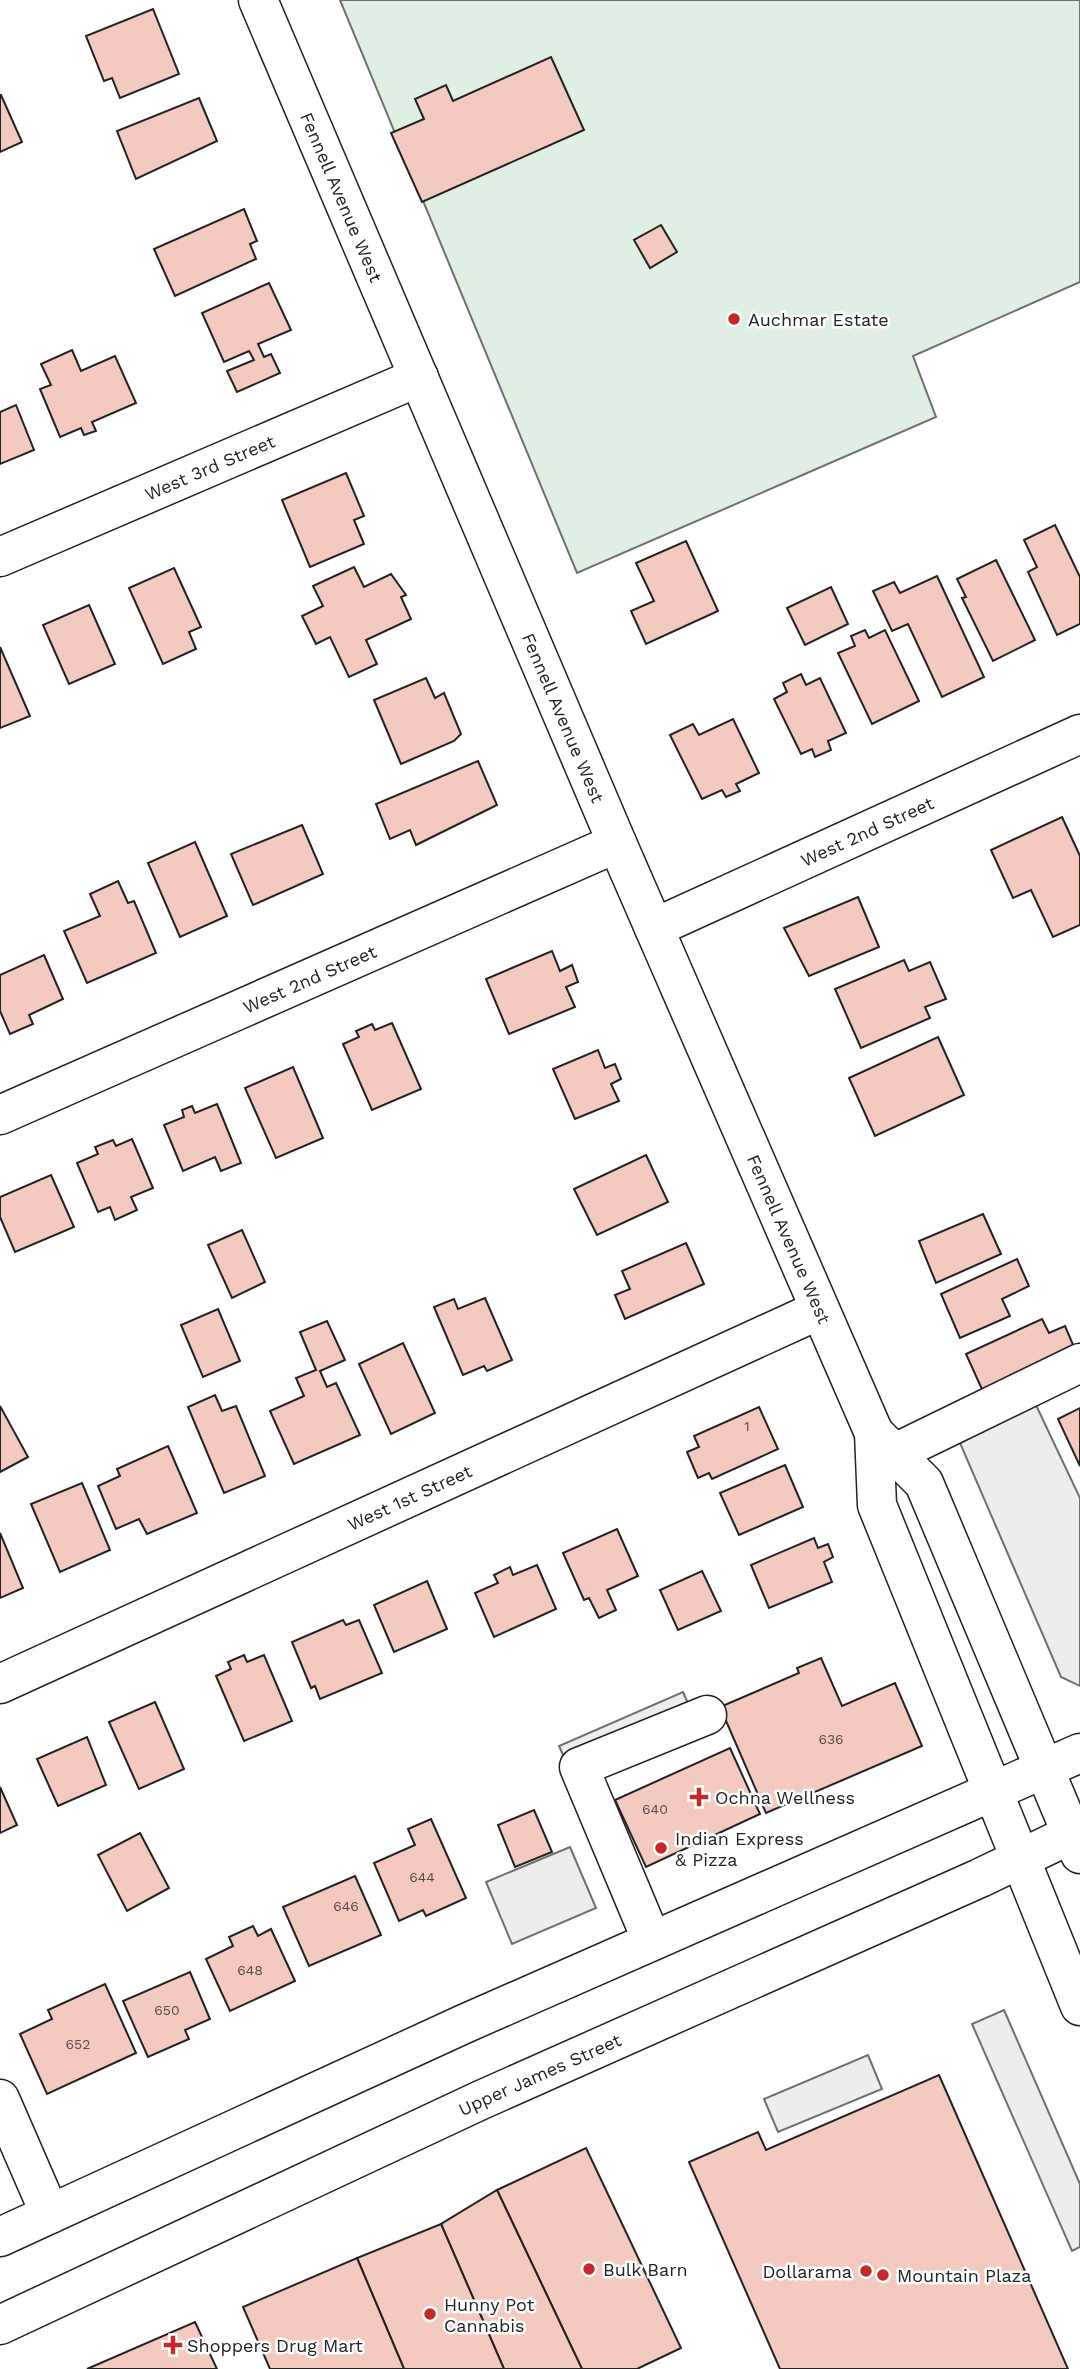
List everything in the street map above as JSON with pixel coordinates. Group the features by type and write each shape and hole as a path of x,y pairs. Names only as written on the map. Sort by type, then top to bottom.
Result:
{"main road":[{"name":"Fennell Avenue West","path":"258,0 819,1310 884,1443 924,1483 1043,1769 1072,1830"},
{"name":"West 3rd Street","path":"0,557 419,377"},
{"name":"West 2nd Street","path":"654,928 1080,734"},
{"name":"West 2nd Street","path":"0,1115 617,843"},
{"name":"West 1st Street","path":"0,1684 819,1310"},
{"path":"884,1443 1080,1363"},
{"name":"Fennell Avenue West","path":"884,1443 877,1504 1080,2006"},
{"path":"652,1941 579,1767 707,1715"},
{"path":"0,2236 464,2024 1080,1752"},
{"name":"Upper James Street","path":"0,2325 481,2100 1014,1843 1072,1830"},
{"path":"0,2099 50,2214"}],"green space":[{"name":"Auchmar Estate","path":"340,0 1080,0 1080,282 913,356 936,417 577,573"}],"shaded area":[{"path":"1035,1403 1080,1498 1080,1686 1061,1677 960,1443"},
{"path":"683,1692 698,1726 574,1779 559,1746"},
{"path":"570,1847 596,1908 512,1944 486,1882"},
{"path":"1004,2010 1080,2184 1080,2247 1072,2251 972,2024"},
{"path":"868,2055 882,2089 778,2132 764,2099"}],"building":[{"path":"153,9 179,74 120,98 112,78 104,81 86,36"},
{"path":"551,57 584,130 422,202 391,133 424,119 415,99 446,85 453,101"},
{"path":"0,95 22,142 0,152"},
{"path":"199,98 217,141 136,179 117,131"},
{"path":"244,209 257,241 250,244 256,259 175,296 154,249"},
{"path":"661,225 677,252 650,268 634,240"},
{"path":"269,283 291,330 258,344 264,357 271,354 280,373 237,392 227,371 254,360 249,351 224,362 202,313"},
{"path":"72,350 81,371 115,356 136,403 92,422 96,431 84,435 81,428 60,437 40,389 51,385 41,364"},
{"path":"16,405 34,450 0,464 0,412"},
{"path":"346,473 364,516 354,520 364,544 310,567 282,500"},
{"path":"1055,525 1080,577 1080,624 1057,635 1028,572 1037,567 1024,540"},
{"path":"686,541 718,611 646,644 631,611 654,601 636,563"},
{"path":"996,560 1035,640 993,661 962,598 966,597 957,579"},
{"path":"354,567 364,587 391,574 406,595 401,597 411,619 366,640 377,664 349,677 330,637 316,644 302,616 323,606 313,586"},
{"path":"174,568 201,627 189,632 196,649 163,664 129,588"},
{"path":"937,576 984,677 942,697 908,624 892,631 873,591 894,582 900,593"},
{"path":"831,587 848,624 805,645 787,608"},
{"path":"89,605 115,664 69,684 43,625"},
{"path":"865,630 869,638 885,630 919,701 872,724 838,653 855,646 851,636"},
{"path":"0,647 30,716 0,728"},
{"path":"801,674 806,685 820,678 846,733 828,741 831,750 815,757 812,749 801,754 774,699 787,692 783,683"},
{"path":"426,678 435,698 444,693 461,734 454,741 401,764 374,700"},
{"path":"733,719 759,773 736,784 740,791 726,797 722,790 702,799 670,735 693,724 699,735"},
{"path":"478,761 497,805 416,845 410,830 390,839 376,804"},
{"path":"1062,817 1080,856 1080,925 1053,937 1031,890 1013,898 991,850"},
{"path":"302,825 323,874 253,905 231,854"},
{"path":"195,842 227,916 180,937 148,863"},
{"path":"118,881 128,903 134,901 156,953 87,983 64,931 100,916 90,894"},
{"path":"858,897 879,947 809,976 784,928"},
{"path":"552,951 560,971 572,965 578,982 566,987 575,1007 509,1034 486,979"},
{"path":"44,955 63,999 29,1015 33,1024 10,1034 0,1011 0,975"},
{"path":"904,960 909,971 930,962 946,999 925,1007 930,1018 861,1048 835,989"},
{"path":"392,1023 421,1089 372,1110 343,1044 359,1037 356,1031 372,1024 375,1030"},
{"path":"938,1037 964,1095 875,1136 849,1078"},
{"path":"598,1050 605,1068 615,1064 621,1079 611,1084 619,1101 575,1119 553,1069"},
{"path":"293,1067 323,1138 276,1158 245,1088"},
{"path":"217,1104 241,1163 221,1171 215,1157 183,1171 164,1125 184,1117 182,1110 192,1106 195,1113"},
{"path":"132,1139 153,1188 131,1197 137,1210 115,1220 110,1207 98,1212 77,1163 98,1154 95,1147 113,1140 116,1146"},
{"path":"646,1155 668,1202 597,1235 574,1189"},
{"path":"51,1175 74,1227 15,1252 0,1217 0,1197"},
{"path":"983,1214 1001,1254 936,1283 919,1241"},
{"path":"242,1230 265,1282 232,1298 208,1245"},
{"path":"686,1243 704,1284 625,1319 615,1295 630,1289 622,1271"},
{"path":"1017,1259 1029,1286 1002,1299 1010,1316 960,1338 941,1294"},
{"path":"485,1298 512,1360 487,1371 484,1366 463,1375 434,1307 454,1299 458,1309"},
{"path":"218,1309 240,1361 203,1377 181,1325"},
{"path":"1042,1319 1049,1333 1065,1326 1077,1354 985,1396 966,1354"},
{"path":"327,1321 345,1360 320,1371 327,1387 336,1383 360,1435 294,1464 270,1411 304,1396 296,1378 316,1370 300,1332"},
{"path":"403,1343 435,1413 391,1434 359,1364"},
{"path":"215,1395 222,1411 236,1406 265,1476 224,1493 188,1407"},
{"path":"0,1406 28,1457 0,1472"},
{"path":"759,1407 778,1449 712,1479 709,1473 698,1478 687,1452 699,1447 694,1436"},
{"path":"1080,1408 1080,1466 1058,1419"},
{"path":"168,1446 197,1513 147,1534 139,1519 116,1529 98,1486 120,1476 117,1469"},
{"path":"785,1465 803,1507 739,1535 720,1493"},
{"path":"82,1483 110,1550 60,1572 31,1504"},
{"path":"617,1529 638,1576 607,1590 616,1610 599,1618 589,1598 584,1600 563,1553"},
{"path":"0,1533 23,1588 0,1598"},
{"path":"814,1538 818,1548 828,1544 833,1557 824,1562 832,1582 769,1608 751,1565"},
{"path":"537,1565 556,1609 494,1637 475,1593 498,1583 494,1575 510,1567 513,1575"},
{"path":"702,1571 721,1611 678,1630 660,1590"},
{"path":"427,1581 447,1629 394,1652 374,1605"},
{"path":"343,1620 346,1625 359,1620 382,1673 320,1699 315,1686 311,1688 292,1642"},
{"path":"244,1655 247,1662 264,1655 292,1721 244,1741 216,1676 231,1669 228,1662"},
{"path":"821,1658 842,1706 895,1683 922,1746 766,1813 720,1707 799,1673 797,1668"},
{"path":"155,1702 184,1769 139,1789 109,1722"},
{"path":"87,1737 106,1785 58,1806 37,1759"},
{"path":"730,1748 760,1814 646,1867 615,1800"},
{"path":"0,1787 17,1825 0,1833"},
{"path":"534,1810 552,1852 515,1867 498,1825"},
{"path":"431,1819 466,1898 426,1916 423,1910 399,1921 374,1863 415,1845 408,1829"},
{"path":"140,1833 169,1888 127,1911 98,1855"},
{"path":"355,1876 381,1935 309,1966 283,1907"},
{"path":"253,1926 258,1936 271,1929 295,1981 230,2011 206,1959 233,1946 229,1937"},
{"path":"190,1972 210,2019 185,2030 189,2039 148,2057 123,2001"},
{"path":"105,1984 136,2053 47,2094 20,2034 52,2019 48,2010"},
{"name":"Mountain Plaza","path":"939,2075 1068,2369 780,2369 689,2162 758,2132 766,2150"},
{"name":"Bulk Barn","path":"586,2148 681,2348 637,2369 582,2369 497,2190"},
{"path":"497,2190 582,2369 504,2369 441,2224"},
{"name":"Hunny Pot Cannabis","path":"441,2224 504,2369 404,2369 357,2258"},
{"path":"357,2258 404,2369 270,2369 243,2307"},
{"name":"Shoppers Drug Mart","path":"195,2322 217,2369 87,2369"}],"place":[{"name":"Auchmar Estate","path":"734,319"},
{"name":"Ochna Wellness","path":"699,1797"},
{"name":"Indian Express & Pizza","path":"661,1848"},
{"name":"Bulk Barn","path":"589,2269"},
{"name":"Dollarama","path":"866,2271"},
{"name":"Mountain Plaza","path":"883,2275"},
{"name":"Hunny Pot Cannabis","path":"430,2314"},
{"name":"Shoppers Drug Mart","path":"173,2345"}]}
